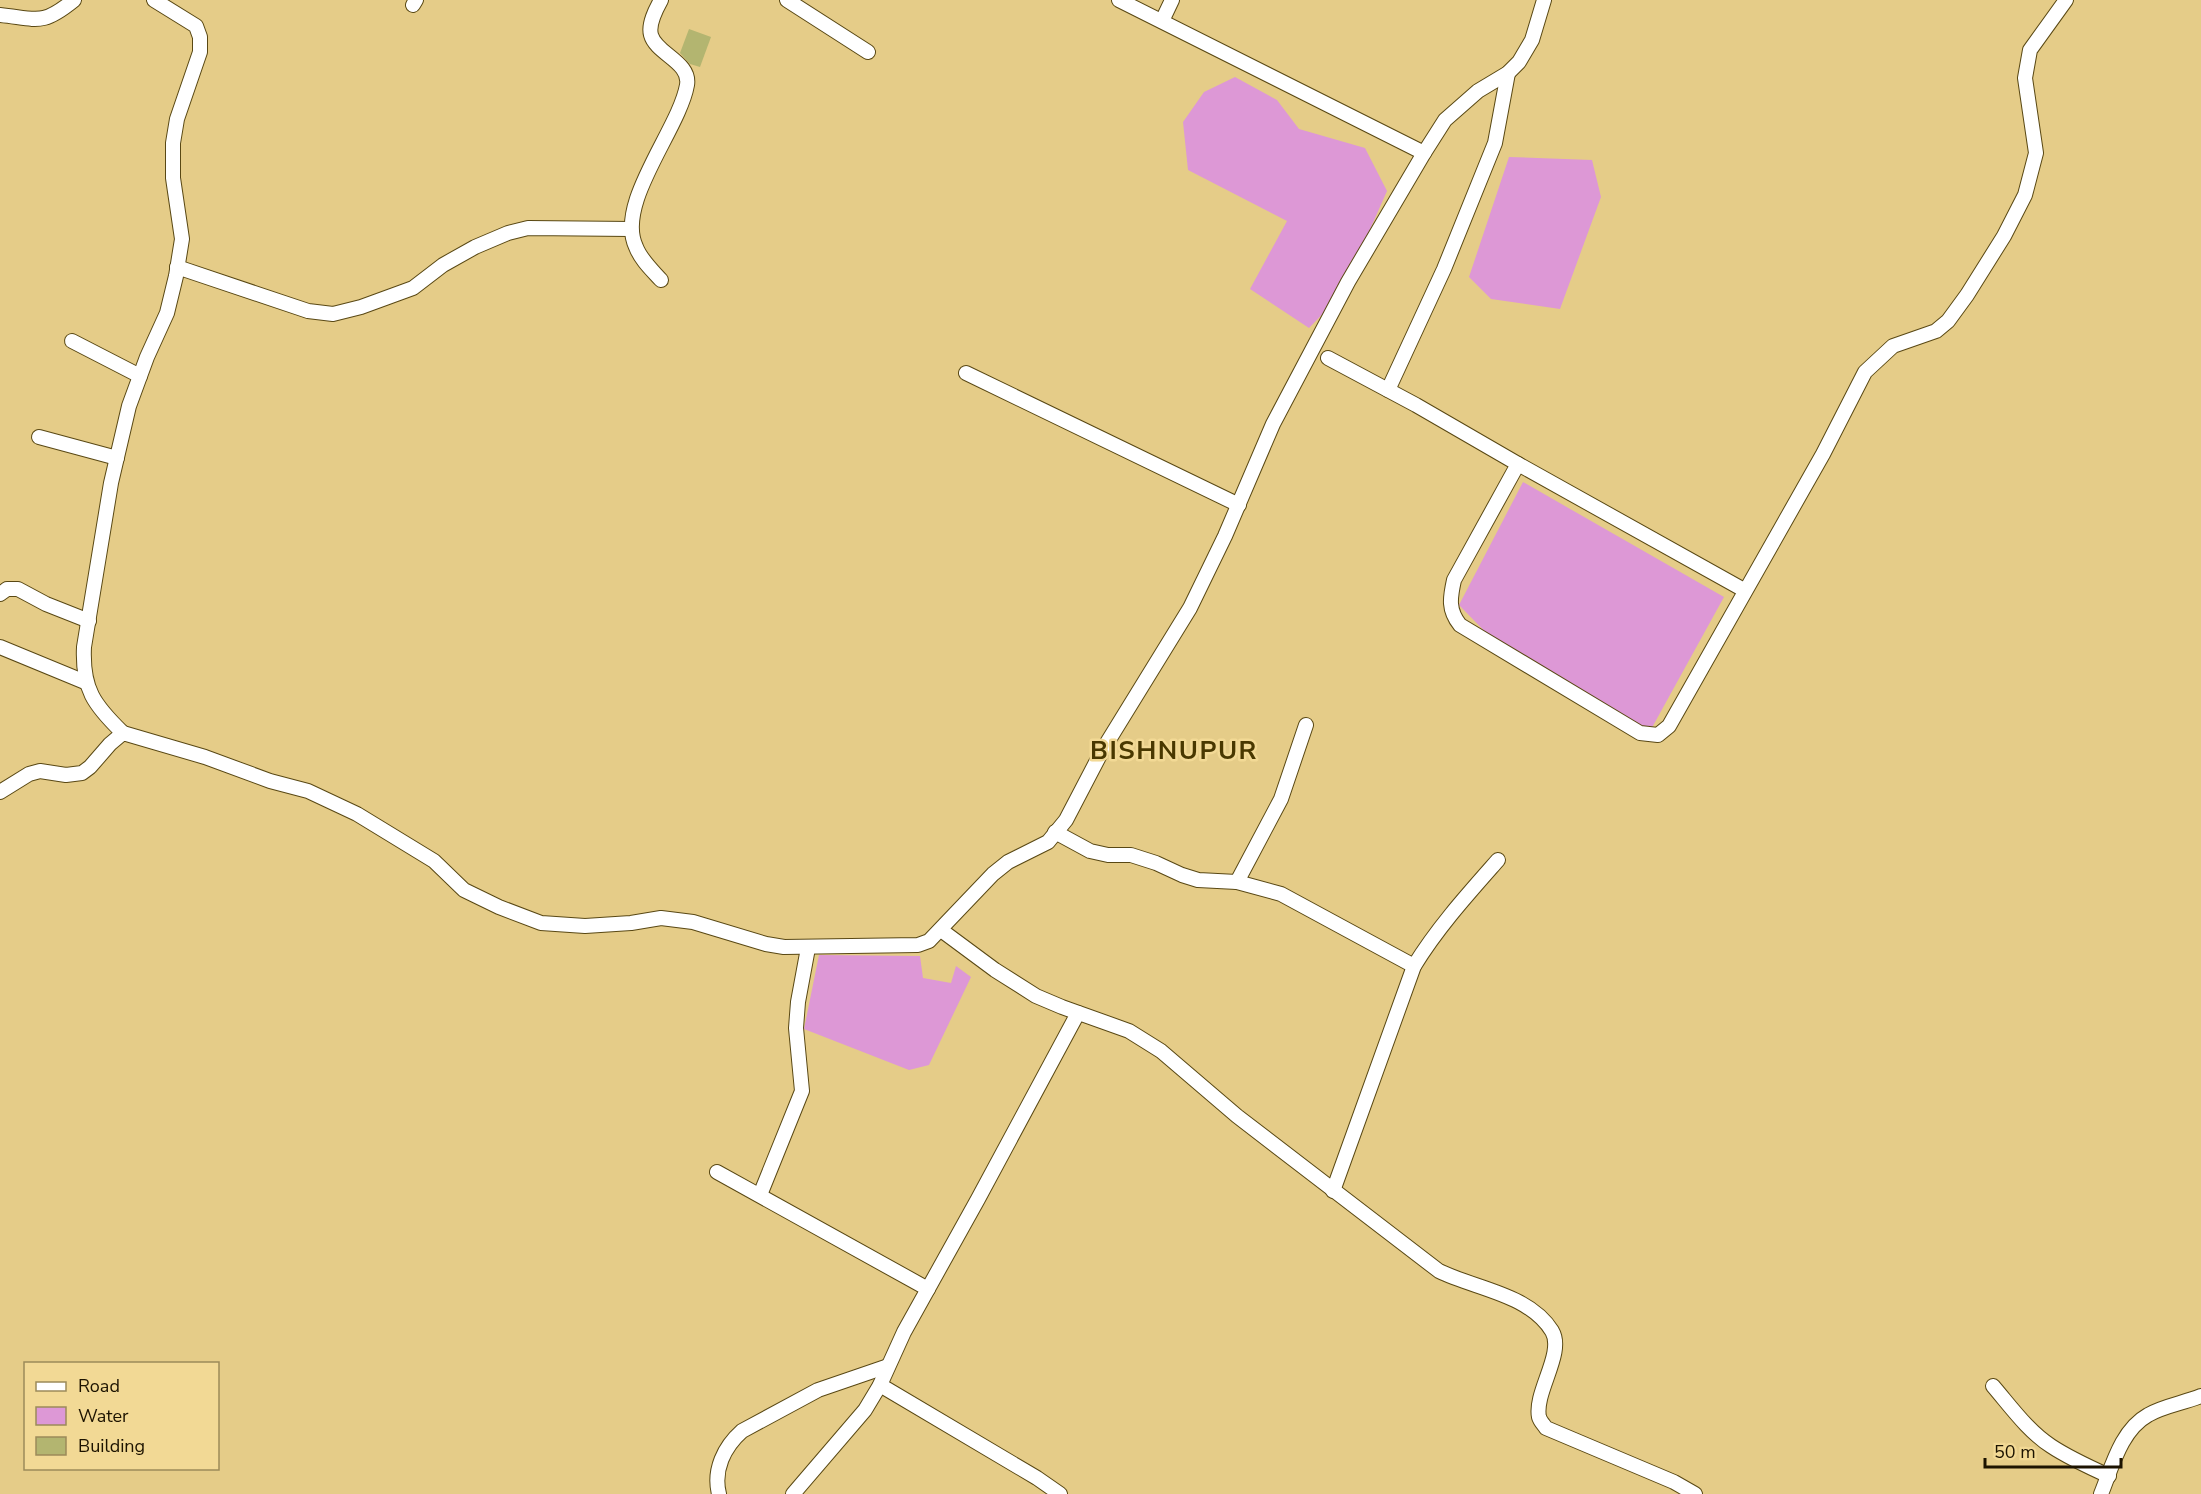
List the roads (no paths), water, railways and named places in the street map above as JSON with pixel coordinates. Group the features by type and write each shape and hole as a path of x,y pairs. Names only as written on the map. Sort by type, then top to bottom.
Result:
{"street":[{"path":"0,15 34,21 57,14 74,0"},
{"path":"154,0 196,26 201,37 200,52 177,119 173,143 173,178 182,239 177,267 167,313 129,406 117,458 89,621 83,668 89,692 104,715 123,733 205,757 270,781 308,791 357,814 434,861 464,890 499,907 542,923 585,926 661,918 693,922 766,944 808,948 918,945 929,941 993,874 1008,862 1047,842 1066,820 1102,751 1190,608 1239,506 1273,424 1348,282 1445,120 1478,91 1508,73 1519,62 1532,40 1544,0"},
{"path":"661,0 651,22 651,34 657,45 687,74 688,84 675,118 648,172 638,199 631,229 635,247 661,280"},
{"path":"787,0 868,52"},
{"path":"1119,0 1424,153"},
{"path":"1162,21 1172,0"},
{"path":"1518,464 1454,580 1449,598 1451,614 1460,625 1640,733 1658,735 1669,726 1823,454 1865,372 1893,346 1936,331 1948,321 2004,236 2025,195 2036,153 2025,78 2030,50 2066,0"},
{"path":"1388,390 1444,269 1495,143 1508,73"},
{"path":"177,267 308,311 333,314 362,308 413,288 443,265 475,247 508,233 528,228 631,229"},
{"path":"72,341 140,376"},
{"path":"1328,358 1744,590"},
{"path":"966,373 1239,506"},
{"path":"39,437 117,458"},
{"path":"0,594 7,589 18,589 46,604 89,621"},
{"path":"0,648 86,682"},
{"path":"1237,882 1281,799 1306,725"},
{"path":"0,792 29,774 40,771 66,775 82,773 123,733"},
{"path":"1055,832 1090,851 1107,855 1131,855 1156,862 1198,880 1237,882 1281,894 1414,966"},
{"path":"1333,1191 1414,966 1449,916 1498,860"},
{"path":"941,930 1035,996 1129,1031 1161,1051 1237,1116 1439,1271 1459,1281 1493,1291 1523,1304 1545,1321 1554,1334 1555,1350 1539,1405 1539,1419 1546,1428 1674,1482 1695,1494"},
{"path":"760,1195 802,1091 795,1028 808,948"},
{"path":"793,1494 865,1410 880,1385 904,1332 1078,1012"},
{"path":"717,1172 928,1289"},
{"path":"719,1494 716,1476 722,1458 732,1440 742,1431 818,1390 888,1366"},
{"path":"880,1385 1060,1494"},
{"path":"1993,1386 2015,1413 2049,1445 2069,1458 2109,1476"},
{"path":"2101,1494 2118,1451 2132,1428 2148,1414 2201,1396"}],"water":[{"path":"1235,77 1277,100 1299,129 1365,148 1387,191 1341,295 1309,328 1250,289 1287,221 1188,170 1183,122 1204,92"},
{"path":"1509,157 1592,160 1601,197 1560,309 1491,299 1469,277"},
{"path":"1523,482 1724,597 1649,733 1500,647 1459,605"},
{"path":"819,955 920,956 923,978 951,983 956,966 971,977 929,1065 909,1070 804,1029"}],"district":[{"name":"BISHNUPUR","path":"1174,750"}]}
